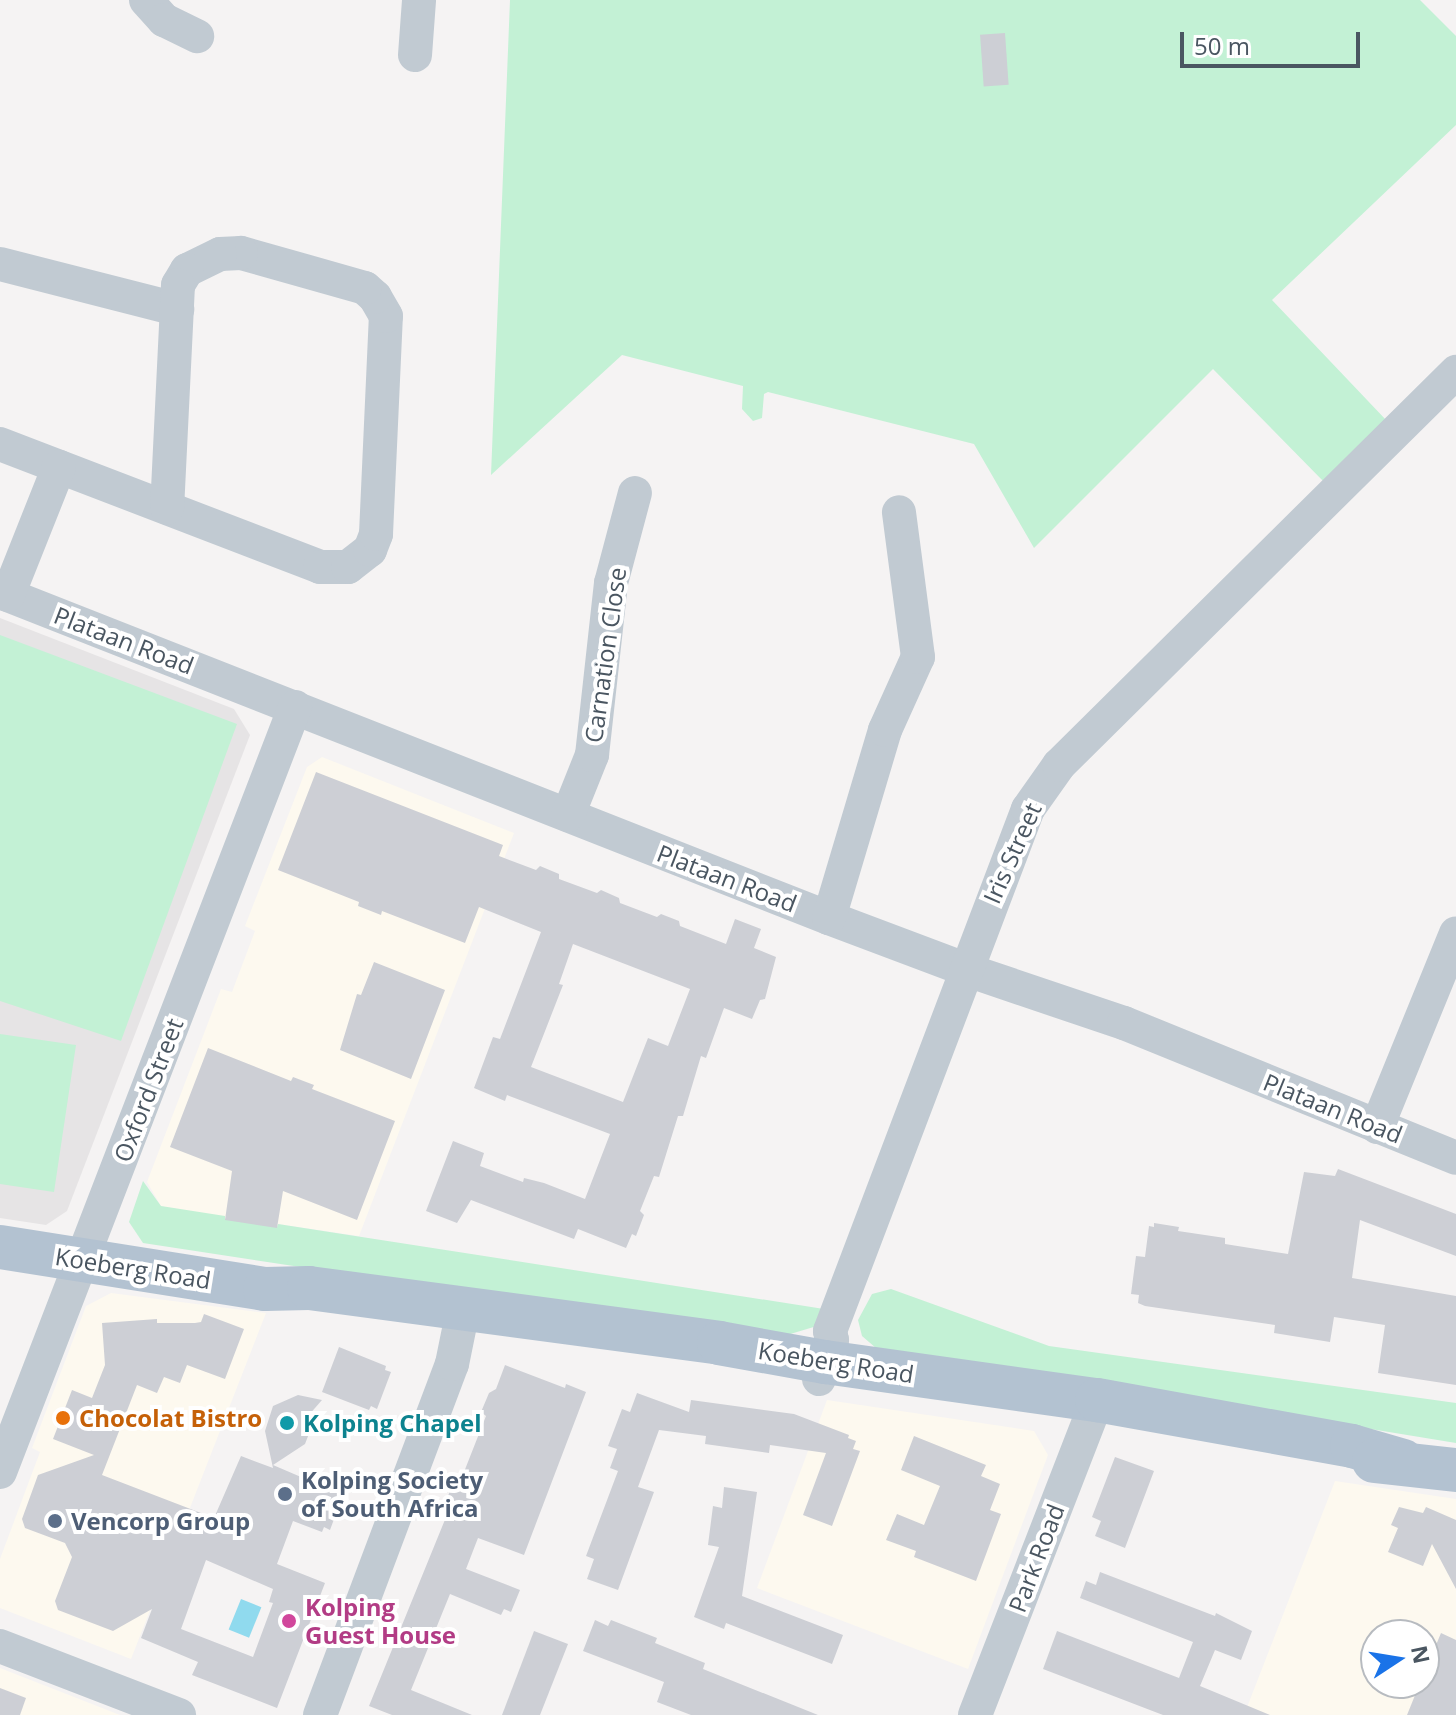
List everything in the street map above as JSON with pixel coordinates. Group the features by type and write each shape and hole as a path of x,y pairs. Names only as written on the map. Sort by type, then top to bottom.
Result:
{"main road":[{"name":"Koeberg Road","path":"0,1247 265,1289 306,1302 462,1317 1094,1408 1352,1446 1403,1461 1456,1470"}],"street":[{"path":"146,0 164,20 197,36"},
{"path":"415,55 419,0"},
{"path":"0,444 320,567 348,567 370,550 376,534 386,316 375,297 365,288 241,253 220,254 187,270 178,285 167,508"},
{"path":"0,264 177,309"},
{"name":"Iris Street","path":"822,1371 832,1340 830,1331 1028,809 1059,765 1456,372"},
{"path":"4,594 59,467"},
{"name":"Carnation Close","path":"568,815 592,755 611,583 635,493"},
{"path":"829,918 885,730 918,657 899,512"},
{"name":"Plataan Road","path":"4,594 829,918 967,970 1124,1023 1456,1158"},
{"name":"Oxford Street","path":"0,1472 295,707"},
{"path":"1377,1127 1456,933"},
{"path":"320,1715 452,1364 462,1317"},
{"name":"Park Road","path":"975,1715 1094,1408"},
{"path":"0,1646 179,1715"}],"shaded area":[{"path":"0,618 234,709 250,735 67,1211 46,1225 0,1218"},
{"path":"322,757 514,833 359,1236 278,1224 277,1228 161,1206 147,1182 221,989 232,992 255,931 245,926 307,767"},
{"path":"111,1293 266,1313 131,1659 0,1608 0,1559 40,1452 32,1448 86,1306"},
{"path":"827,1400 1034,1431 1048,1455 968,1669 757,1588"},
{"path":"1335,1481 1456,1499 1456,1715 1244,1715"},
{"path":"0,1668 120,1715 0,1715"}],"green space":[{"path":"510,0 1420,0 1456,36 1456,125 1272,300 1387,421 1325,483 1213,369 1034,548 974,444 768,392 764,394 762,418 753,421 742,409 743,386 622,355 491,475"},
{"path":"0,635 237,724 121,1041 0,1001"},
{"path":"0,1034 76,1045 54,1192 0,1184"},
{"path":"143,1181 161,1206 225,1216 225,1219 277,1227 278,1224 824,1309 817,1326 787,1335 458,1291 143,1243 129,1222"},
{"path":"891,1289 1049,1346 1456,1403 1456,1443 876,1348 862,1336 858,1320 872,1294"}],"water":[{"path":"241,1599 261,1607 249,1638 229,1630"}],"building":[{"path":"1005,33 1009,85 984,87 980,35"},
{"path":"316,772 503,845 499,856 536,870 540,866 559,874 559,879 597,893 601,890 619,898 620,903 657,917 661,914 679,921 680,926 726,944 735,919 761,929 754,948 776,957 765,999 760,1000 752,1019 724,1008 706,1058 701,1056 683,1116 678,1116 659,1177 654,1176 640,1211 644,1215 636,1236 632,1234 626,1248 578,1229 574,1239 471,1200 457,1223 426,1211 453,1141 484,1153 480,1166 523,1182 524,1178 544,1183 585,1199 610,1134 507,1095 505,1101 474,1088 493,1037 500,1039 541,932 479,907 465,943 382,911 381,915 358,906 359,902 278,870","holes":["573,944 690,989 668,1046 648,1038 623,1102 531,1067 563,985 559,984"]},
{"path":"374,962 445,990 411,1079 340,1050 357,994 361,995"},
{"path":"208,1048 291,1081 293,1077 314,1085 312,1089 395,1121 357,1220 283,1191 277,1228 225,1220 232,1171 170,1147"},
{"path":"1338,1169 1456,1214 1456,1256 1360,1220 1352,1278 1456,1296 1456,1385 1378,1373 1385,1325 1334,1317 1330,1342 1274,1333 1275,1325 1145,1306 1138,1303 1139,1295 1131,1294 1136,1256 1145,1257 1149,1226 1154,1227 1154,1223 1179,1227 1178,1231 1225,1238 1225,1244 1288,1254 1304,1172 1335,1176"},
{"path":"204,1314 244,1329 225,1379 187,1365 180,1383 164,1377 157,1393 137,1385 102,1475 214,1518 241,1456 273,1468 265,1431 273,1406 298,1395 322,1400 308,1416 310,1431 305,1444 273,1465 343,1495 330,1530 324,1527 322,1532 293,1521 277,1564 325,1583 277,1708 192,1675 198,1662 141,1638 152,1609 113,1631 58,1610 55,1601 72,1557 65,1543 25,1528 22,1519 38,1475 94,1455 53,1439 72,1390 92,1398 105,1365 102,1323 157,1319 157,1323 201,1322","holes":["206,1560 273,1589 269,1602 273,1603 253,1657 181,1629"]},
{"path":"339,1347 386,1366 385,1370 391,1372 377,1409 371,1406 369,1410 322,1392"},
{"path":"505,1365 565,1388 566,1384 586,1392 524,1555 478,1538 466,1569 520,1590 511,1612 504,1609 501,1615 450,1594 411,1690 472,1715 392,1715 369,1706 453,1500 448,1496 456,1475 464,1472 486,1416 481,1412 489,1393 496,1389"},
{"path":"637,1393 689,1412 691,1400 794,1414 849,1435 848,1438 856,1441 853,1449 860,1451 832,1526 803,1515 826,1453 770,1445 769,1453 705,1444 706,1436 659,1430 638,1487 654,1492 618,1590 587,1579 594,1559 586,1556 618,1471 610,1468 617,1449 608,1446 622,1409 630,1412"},
{"path":"914,1436 986,1465 981,1476 1000,1484 990,1510 1001,1514 976,1581 914,1557 916,1551 886,1540 897,1514 924,1525 940,1486 901,1470"},
{"path":"1115,1457 1154,1471 1125,1548 1095,1536 1101,1521 1092,1517"},
{"path":"724,1487 757,1492 742,1596 843,1635 832,1664 726,1623 724,1629 694,1617 719,1547 708,1545 713,1506 722,1508"},
{"path":"1399,1507 1423,1513 1426,1507 1456,1520 1456,1589 1432,1544 1423,1566 1388,1552 1398,1528 1391,1525"},
{"path":"1100,1572 1215,1616 1216,1613 1252,1631 1241,1660 1215,1650 1200,1686 1270,1715 1163,1715 1043,1669 1057,1631 1179,1678 1193,1642 1080,1598 1086,1581 1096,1585"},
{"path":"595,1620 608,1626 611,1620 657,1638 655,1643 705,1663 703,1669 818,1715 691,1715 657,1702 664,1682 583,1651"},
{"path":"534,1631 568,1644 540,1715 502,1715"},
{"path":"1441,1633 1456,1640 1456,1715 1407,1715 1414,1699 1440,1699"},
{"path":"0,1688 26,1698 20,1715 0,1715"}],"place":[{"name":"Chocolat Bistro","path":"63,1418"},
{"name":"Kolping Chapel","path":"287,1423"},
{"name":"Kolping Society of South Africa","path":"285,1494"},
{"name":"Vencorp Group","path":"55,1521"},
{"name":"Kolping Guest House","path":"289,1621"}]}
